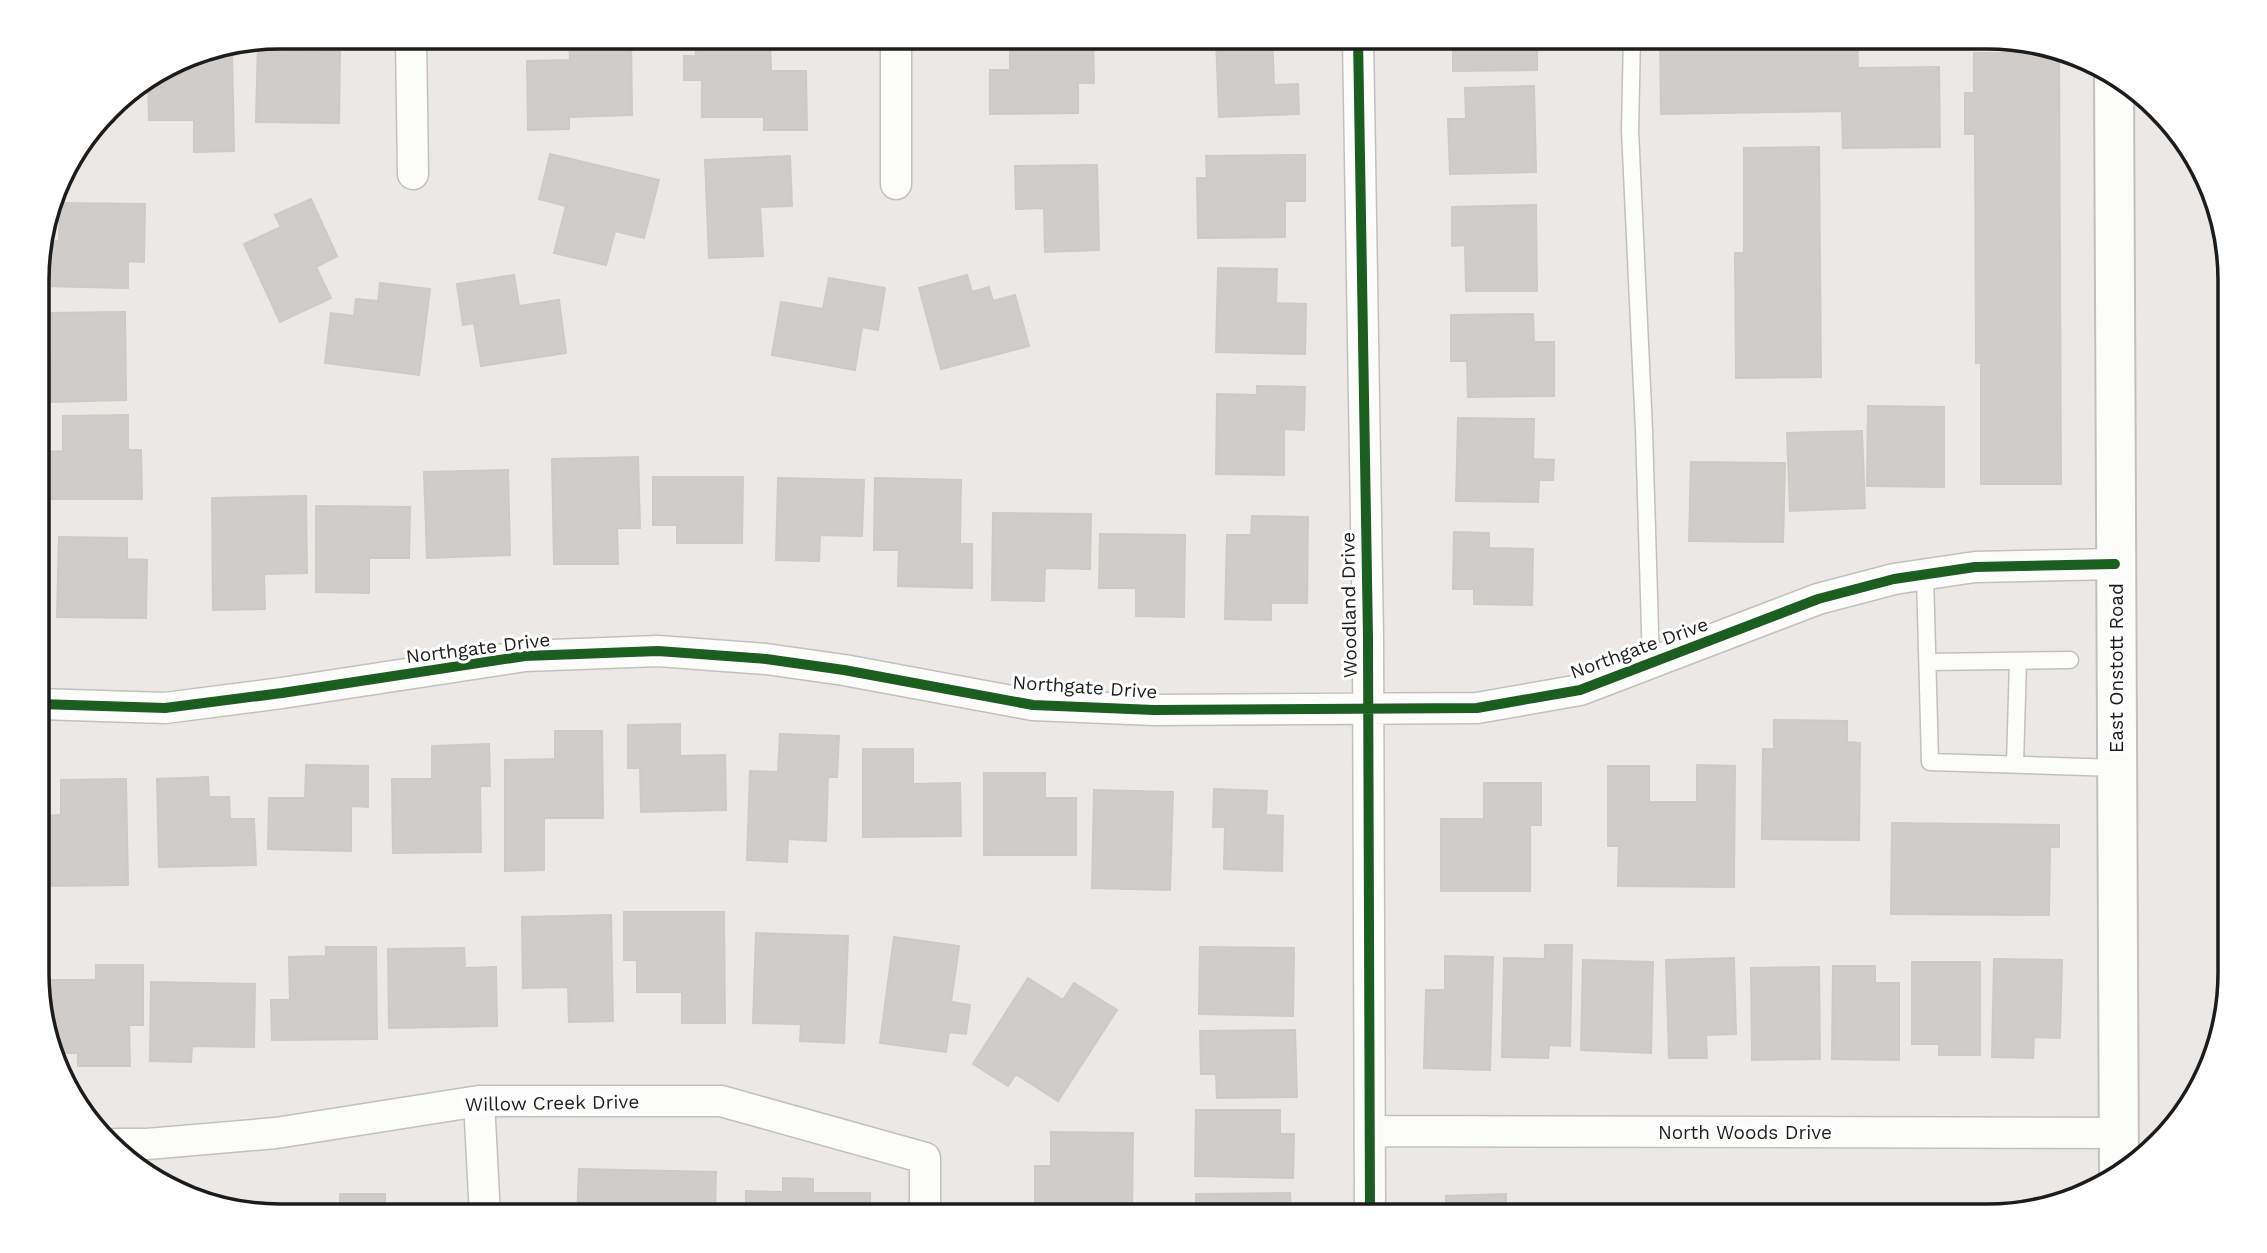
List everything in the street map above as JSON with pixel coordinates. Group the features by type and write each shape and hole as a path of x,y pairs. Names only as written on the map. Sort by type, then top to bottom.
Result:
{"street":[{"path":"411,49 413,174"},
{"path":"896,49 896,184"},
{"name":"Woodland Drive","path":"1358,49 1370,1204"},
{"name":"East Onstott Road","path":"2114,88 2119,1162"},
{"name":"Northgate Drive","path":"49,704 164,708 525,656 658,651 766,659 845,670 1033,705 1154,709 1477,708 1580,690 1818,599 1895,579 1975,567 2116,564"},
{"path":"479,1101 484,1204"},
{"name":"Willow Creek Drive","path":"125,1144 276,1133 479,1101 721,1101 925,1158 925,1204"},
{"name":"North Woods Drive","path":"1371,1131 2120,1133"}],"lane":[{"path":"1632,49 1630,130 1651,663"},
{"path":"1925,575 1930,762 2117,768"},
{"path":"1928,662 2070,660"},
{"path":"2015,764 2018,661"}],"building":[{"path":"296,49 340,52 339,123 256,122 258,50"},
{"path":"570,49 631,49 632,115 569,117 569,129 528,130 527,61 570,60"},
{"path":"696,49 770,49 771,71 806,71 807,130 764,130 764,117 702,117 702,80 684,80 684,56 696,56"},
{"path":"1010,49 1093,49 1094,83 1078,83 1078,113 990,114 990,70 1010,70"},
{"path":"1216,49 1272,49 1274,85 1298,84 1299,114 1219,117"},
{"path":"1453,49 1537,49 1537,70 1453,71"},
{"path":"1660,49 1857,49 1858,68 1939,67 1940,147 1843,148 1842,111 1661,114"},
{"path":"1974,53 2027,53 2059,61 2061,484 1981,484 1981,363 1976,363 1975,134 1965,134 1965,93 1974,93"},
{"path":"232,54 234,151 194,152 194,120 149,120 148,91 192,67"},
{"path":"1534,86 1536,172 1450,174 1448,119 1466,119 1465,88"},
{"path":"1819,147 1821,377 1736,378 1735,253 1744,253 1744,148"},
{"path":"550,154 659,180 644,238 615,231 606,265 554,253 566,206 539,199"},
{"path":"1305,155 1305,201 1285,201 1285,237 1198,238 1197,178 1207,178 1206,156"},
{"path":"790,156 792,206 760,207 763,256 709,258 705,160"},
{"path":"1097,165 1099,250 1045,252 1044,208 1016,209 1015,166"},
{"path":"311,199 337,256 316,267 331,298 280,322 244,244 281,227 275,215"},
{"path":"63,203 145,204 144,262 128,261 128,288 49,286 53,241 59,241 60,212"},
{"path":"1536,205 1537,291 1466,291 1465,245 1452,246 1452,207"},
{"path":"1218,268 1277,269 1276,303 1306,304 1305,354 1216,352"},
{"path":"514,275 519,306 559,300 566,353 481,366 474,323 463,325 457,284"},
{"path":"967,275 972,292 989,287 993,301 1015,295 1029,346 941,369 919,288"},
{"path":"829,278 885,288 878,330 862,327 855,370 772,355 781,302 823,309"},
{"path":"380,283 430,289 419,375 325,363 331,313 354,316 356,299 378,301"},
{"path":"125,312 126,400 51,402 50,313"},
{"path":"1533,314 1534,342 1554,342 1554,396 1468,397 1467,361 1451,361 1451,315"},
{"path":"1257,386 1305,387 1304,430 1284,429 1284,475 1216,474 1217,394 1257,395"},
{"path":"1868,406 1944,407 1944,487 1867,486"},
{"path":"128,415 128,450 141,450 142,499 49,499 49,452 63,451 63,416"},
{"path":"1458,418 1534,419 1533,459 1554,460 1553,480 1539,480 1538,502 1456,501"},
{"path":"1862,431 1865,508 1790,511 1787,433"},
{"path":"638,457 640,528 617,528 618,564 554,564 552,459"},
{"path":"1691,462 1785,463 1783,542 1689,541"},
{"path":"508,470 510,555 427,558 424,472"},
{"path":"653,477 743,477 742,543 677,543 677,525 653,525"},
{"path":"778,478 864,480 862,536 820,535 819,561 776,560"},
{"path":"875,478 961,480 960,544 972,544 972,588 898,586 899,550 874,550"},
{"path":"306,496 307,573 264,574 265,609 213,610 212,498"},
{"path":"316,506 410,507 409,558 369,558 369,593 316,592"},
{"path":"993,513 1091,514 1090,569 1045,568 1044,601 992,600"},
{"path":"1252,516 1308,517 1307,603 1271,603 1271,620 1225,619 1227,535 1251,535"},
{"path":"1454,532 1489,533 1489,548 1533,549 1532,605 1474,604 1474,589 1453,589"},
{"path":"1100,534 1185,535 1184,617 1136,616 1136,588 1099,588"},
{"path":"59,537 127,538 127,559 147,560 146,618 57,617"},
{"path":"1774,720 1847,721 1847,742 1860,743 1859,840 1762,839 1763,749 1774,749"},
{"path":"680,724 680,756 725,755 726,810 641,812 640,768 628,768 628,725"},
{"path":"555,731 602,731 603,818 544,818 544,870 505,871 505,760 555,759"},
{"path":"780,734 839,736 837,777 828,777 826,841 788,839 787,862 747,860 750,771 778,772"},
{"path":"489,744 490,786 480,786 481,852 393,853 392,779 432,779 432,746"},
{"path":"863,749 913,749 913,784 960,783 961,836 863,837"},
{"path":"306,765 368,766 368,807 351,806 351,851 268,849 269,798 305,798"},
{"path":"1697,765 1735,766 1734,887 1618,886 1619,846 1608,846 1608,766 1649,766 1649,802 1697,802"},
{"path":"984,773 1045,773 1045,798 1076,798 1076,855 984,855"},
{"path":"208,777 209,797 229,797 230,819 254,819 256,865 159,867 157,779"},
{"path":"126,779 128,885 49,886 49,816 61,815 61,780"},
{"path":"1484,783 1541,783 1541,825 1530,825 1530,891 1441,891 1441,819 1484,819"},
{"path":"1214,789 1267,791 1266,815 1283,816 1282,871 1224,869 1225,827 1213,827"},
{"path":"1094,790 1173,792 1170,890 1092,888"},
{"path":"1892,823 2059,825 2059,847 2050,847 2049,915 1891,914"},
{"path":"624,912 724,912 725,1023 682,1023 682,992 637,992 637,960 624,960"},
{"path":"611,915 613,1021 569,1022 568,987 523,988 522,917"},
{"path":"756,933 848,936 844,1043 800,1041 801,1024 753,1023"},
{"path":"894,937 959,946 951,1002 970,1005 966,1034 949,1032 946,1052 880,1043"},
{"path":"1545,945 1572,945 1570,1046 1549,1045 1548,1058 1502,1057 1504,958 1545,959"},
{"path":"326,947 376,947 377,1039 272,1040 271,1000 290,1000 289,957 326,956"},
{"path":"1200,947 1294,948 1293,1016 1199,1014"},
{"path":"464,948 465,968 496,967 497,1026 389,1028 388,949"},
{"path":"1445,956 1493,957 1490,1070 1424,1068 1426,990 1445,990"},
{"path":"1734,958 1736,1034 1706,1035 1707,1058 1669,1058 1666,960"},
{"path":"1994,959 2062,960 2060,1038 2034,1037 2033,1058 1992,1057"},
{"path":"1583,960 1653,962 1651,1053 1581,1050"},
{"path":"1912,962 1980,962 1980,1055 1939,1055 1939,1044 1912,1044"},
{"path":"96,965 143,965 143,1025 129,1025 130,1066 78,1066 78,1053 64,1053 57,1033 49,980 96,980"},
{"path":"1833,966 1875,966 1875,983 1899,983 1899,1060 1832,1059"},
{"path":"1819,967 1820,1059 1752,1060 1751,968"},
{"path":"1028,978 1063,1000 1074,983 1117,1010 1058,1101 1016,1074 1008,1086 973,1064"},
{"path":"151,982 255,984 254,1047 192,1046 191,1062 150,1061"},
{"path":"1295,1030 1297,1097 1217,1098 1216,1074 1201,1074 1200,1031"},
{"path":"1196,1110 1280,1110 1280,1134 1294,1134 1293,1178 1195,1176"},
{"path":"1051,1132 1133,1133 1132,1204 1035,1204 1035,1166 1051,1166"},
{"path":"579,1169 716,1172 715,1204 578,1204"},
{"path":"783,1178 813,1179 813,1193 870,1193 870,1204 746,1204 746,1191 783,1192"},
{"path":"1290,1193 1290,1204 1196,1204 1196,1194"},
{"path":"340,1194 385,1194 385,1204 340,1204"},
{"path":"1506,1194 1506,1204 1446,1204 1446,1196"}],"cycle path":[{"path":"1358,49 1368,638 1370,1204"},
{"path":"49,704 165,708 525,656 658,651 766,659 844,670 1033,705 1154,710 1477,708 1580,690 1818,599 1894,579 1975,567 2115,564"}]}
